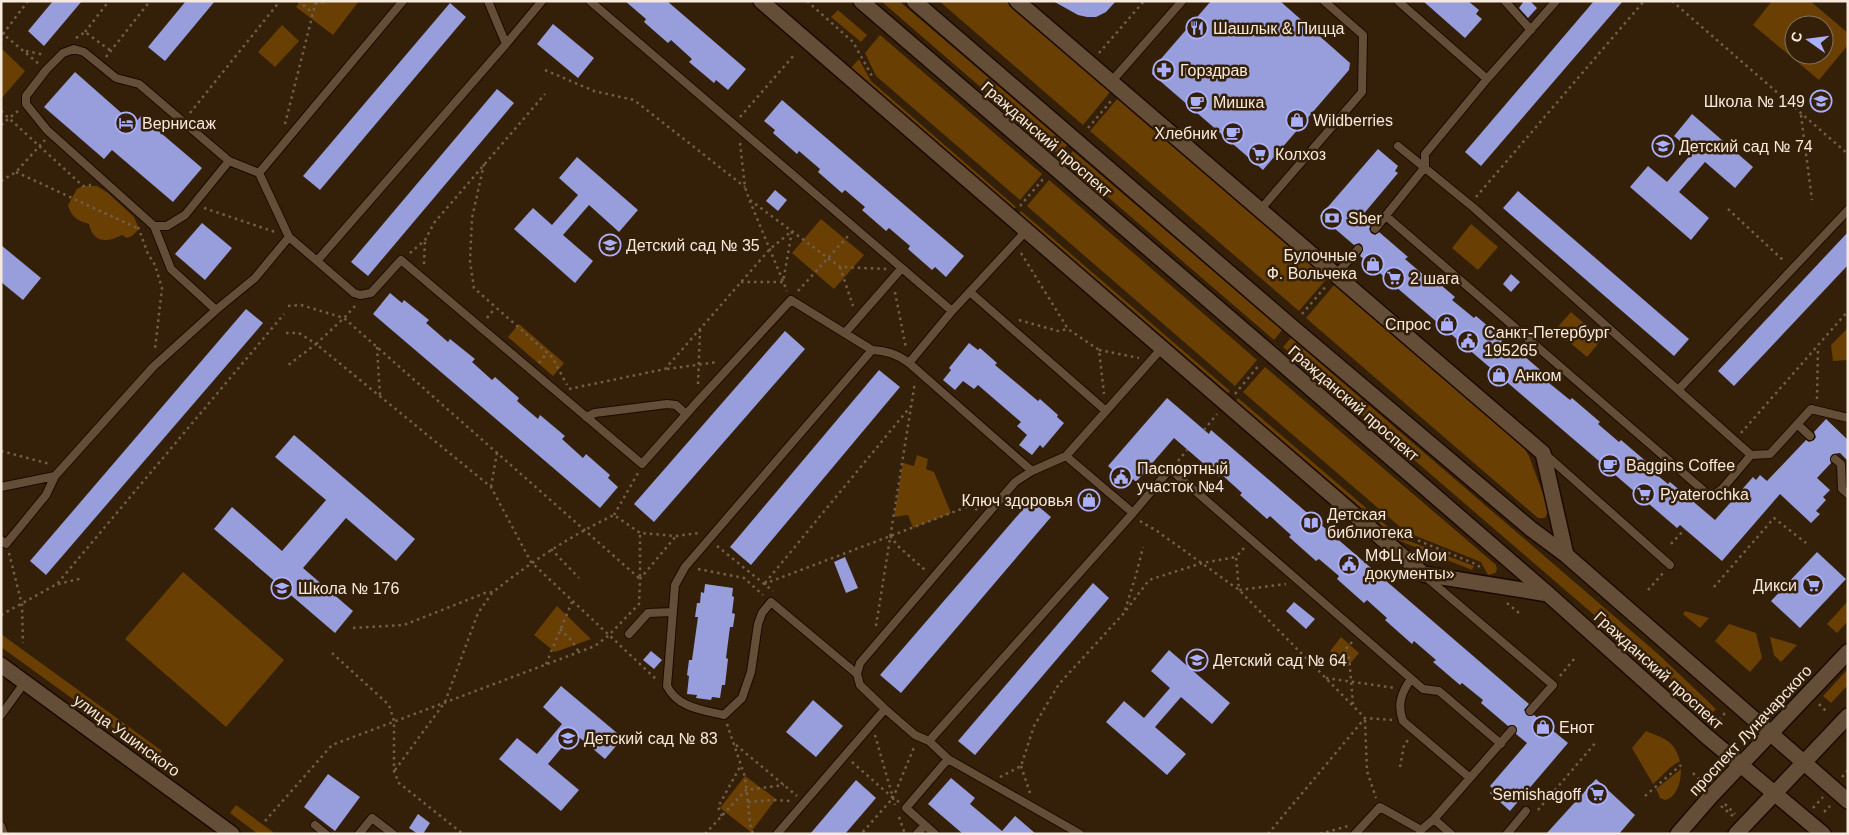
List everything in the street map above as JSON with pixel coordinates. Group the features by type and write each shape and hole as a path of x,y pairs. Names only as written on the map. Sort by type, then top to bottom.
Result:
{"main road":[{"path":"760,1 1423,574 1548,594"},
{"name":"Гражданский проспект","path":"860,1 1548,594 1698,729 1824,834"},
{"name":"Гражданский проспект","path":"914,1 1307,339 1531,529 1566,555 1848,801"},
{"path":"1017,1 1114,89 1260,210 1334,278 1543,453 1566,555"},
{"name":"проспект Луначарского","path":"1678,834 1848,652"},
{"name":"улица Ушинского","path":"1,665 232,834"},
{"path":"1736,834 1848,716"}],"lane":[{"path":"259,173 403,1"},
{"path":"488,1 506,44"},
{"path":"317,261 542,1"},
{"path":"590,1 952,311"},
{"path":"1114,89 1182,1"},
{"path":"1260,210 1362,92 1363,35 1324,1"},
{"path":"1398,1 1487,79"},
{"path":"1375,229 1425,166 1425,154 1487,79 1556,1"},
{"path":"1508,2 1531,30"},
{"path":"216,310 171,269 154,226 51,134 26,104 26,96 46,70 63,53 74,49 84,52 116,78 140,84 229,161 259,173 289,237 354,293 360,295 370,293 401,260 642,464 791,300 872,350 896,354 909,363 1032,471"},
{"path":"1398,146 1425,166 1470,205 1752,455 1770,454 1811,409 1848,418"},
{"path":"154,226 167,226 185,215 229,161"},
{"path":"1679,389 1848,210"},
{"path":"1386,216 1711,497 1722,489 1752,455"},
{"path":"909,363 952,311 1026,231"},
{"path":"4,542 46,495 55,476 153,367 216,310 255,278 289,237"},
{"path":"1334,278 1358,249"},
{"path":"845,333 901,269"},
{"path":"970,292 1106,411"},
{"path":"1080,834 948,759 929,740 919,736 860,685 857,674 860,663 1015,482 1032,471 1066,456 1162,348"},
{"path":"857,674 771,602 762,613 758,624 751,672 742,698 724,715 693,709 672,696 667,686 675,585 685,567 872,350"},
{"path":"586,417 595,413 667,404 676,405 686,414"},
{"path":"1797,424 1810,436"},
{"path":"1543,453 1670,565"},
{"path":"1066,456 1135,516"},
{"path":"1835,459 1841,464 1842,489 1848,494"},
{"path":"929,740 1135,516 1170,469 1422,689 1439,690 1501,744"},
{"path":"1,487 55,476"},
{"path":"1423,574 1553,685 1530,711"},
{"path":"629,634 648,613 672,612"},
{"path":"1411,679 1404,689 1400,701 1399,711 1403,721 1470,778"},
{"path":"1,715 25,682"},
{"path":"777,834 885,708"},
{"path":"1358,831 1380,807 1421,832 1512,730"},
{"path":"935,834 906,808 948,759"},
{"path":"1507,834 1526,811"},
{"path":"359,834 372,818 393,834"},
{"path":"1434,819 1451,834"},
{"path":"917,834 925,825"},
{"path":"1,826 4,834"},
{"path":"314,826 326,834"}],"path":[{"path":"1,41 2,34 28,1"},
{"path":"85,32 109,1"},
{"path":"100,65 150,1"},
{"path":"183,122 280,1"},
{"path":"298,1 313,13"},
{"path":"284,128 315,3 328,1"},
{"path":"807,1 853,42 874,79"},
{"path":"1099,53 1144,1"},
{"path":"1470,205 1644,1"},
{"path":"1672,1 1848,154"},
{"path":"2,34 24,50 46,70"},
{"path":"24,50 49,56"},
{"path":"795,54 736,125 748,199 791,300 854,228"},
{"path":"545,70 594,91 634,100 745,187"},
{"path":"1088,128 1114,89"},
{"path":"401,260 425,240 434,222 545,94"},
{"path":"1,125 26,104"},
{"path":"1,111 84,186 97,186"},
{"path":"1801,115 1812,200"},
{"path":"1,182 16,172 51,134"},
{"path":"484,164 472,218 470,261 474,288 552,357 569,389"},
{"path":"16,172 139,229"},
{"path":"1016,211 1045,178"},
{"path":"748,199 840,267 901,269"},
{"path":"193,205 289,237"},
{"path":"1728,209 1793,269"},
{"path":"136,223 162,288 153,367"},
{"path":"665,369 770,248 792,231"},
{"path":"783,282 792,231"},
{"path":"423,279 425,240"},
{"path":"1015,242 1068,329 1099,350 1138,358 1144,357"},
{"path":"840,267 858,319"},
{"path":"892,278 909,363"},
{"path":"1302,314 1334,278"},
{"path":"741,282 783,282"},
{"path":"287,366 316,344 344,318 358,303 360,295"},
{"path":"288,306 301,305 344,318 640,578"},
{"path":"991,311 1058,332 1068,329"},
{"path":"1735,440 1848,311"},
{"path":"57,584 284,314"},
{"path":"697,402 700,328"},
{"path":"286,333 299,332 316,344 491,487 531,562 654,678 667,686"},
{"path":"1816,410 1818,345"},
{"path":"377,346 380,396"},
{"path":"1099,350 1106,411"},
{"path":"557,394 561,390 699,364"},
{"path":"1232,397 1260,364"},
{"path":"872,649 917,371"},
{"path":"1236,392 1244,398"},
{"path":"912,405 764,584 972,505 986,517"},
{"path":"1204,430 1221,410"},
{"path":"1170,469 1187,450"},
{"path":"2,452 64,468"},
{"path":"491,487 497,452"},
{"path":"394,771 445,702 478,614 493,592 551,549 584,529 614,515 642,464"},
{"path":"614,515 640,533 676,536 701,532 709,539"},
{"path":"1135,516 1239,590 1365,718 1367,771 1380,807"},
{"path":"1714,587 1774,518 1806,543"},
{"path":"1395,528 1402,535 1478,565 1498,596 1519,613"},
{"path":"1671,544 1685,529"},
{"path":"265,821 332,744 596,646 639,604 640,533"},
{"path":"640,578 676,536"},
{"path":"890,536 899,547 934,577"},
{"path":"1035,808 1021,766 1034,726 1059,684 1124,613 1150,580 1202,563 1236,557 1251,540"},
{"path":"4,542 22,605 23,643"},
{"path":"1124,613 1136,575 1142,547"},
{"path":"551,549 579,578"},
{"path":"1236,557 1239,590"},
{"path":"685,567 744,578 771,602"},
{"path":"1,615 57,584 83,578"},
{"path":"1239,590 1300,582"},
{"path":"353,628 404,624 485,593 493,592"},
{"path":"546,664 572,602"},
{"path":"560,629 572,641 579,652"},
{"path":"1353,705 1349,656 1344,651 1359,634"},
{"path":"332,653 389,705 394,721 394,771 399,784 463,834"},
{"path":"1553,685 1575,658"},
{"path":"1326,678 1404,689"},
{"path":"1816,702 1827,712"},
{"path":"1719,720 1725,713"},
{"path":"724,715 741,765 751,830 754,834"},
{"path":"1365,718 1403,721"},
{"path":"1268,834 1365,718"},
{"path":"872,724 896,807"},
{"path":"1400,767 1404,745 1415,732"},
{"path":"861,834 892,798 919,736"},
{"path":"1526,811 1537,811 1597,741"},
{"path":"735,744 804,802"},
{"path":"845,756 892,798"},
{"path":"1645,796 1681,764"},
{"path":"722,816 718,807 741,765"},
{"path":"990,783 1021,766"},
{"path":"1805,818 1848,770"},
{"path":"705,834 746,790 784,785"},
{"path":"748,802 773,800 804,802"},
{"path":"1721,806 1730,814"},
{"path":"1824,812 1830,806"},
{"path":"899,816 905,834"},
{"path":"1320,834 1348,826 1358,831"}],"shaded area":[{"path":"301,1 359,1 333,35 296,7"},
{"path":"881,1 899,1 1067,145 1059,155"},
{"path":"939,1 1006,1 1110,92 1083,125"},
{"path":"1772,1 1810,1 1827,15 1784,15 1784,51 1753,25"},
{"path":"838,10 867,35 861,42 831,17"},
{"path":"1834,21 1848,33 1848,45 1834,62"},
{"path":"282,25 299,41 275,67 258,52"},
{"path":"880,35 1042,174 1020,200 876,76 865,53"},
{"path":"1,48 25,71 1,99"},
{"path":"859,59 871,81 1016,207 1014,209 851,68"},
{"path":"1801,65 1831,65 1819,80"},
{"path":"1118,98 1328,277 1299,311 1090,131"},
{"path":"1073,151 1282,330 1274,340 1065,160"},
{"path":"1049,180 1257,360 1235,386 1027,206"},
{"path":"83,186 97,186 108,193 134,217 139,229 127,238 122,235 106,240 97,238 89,224 78,220 69,209 68,205 77,189"},
{"path":"1021,211 1230,391 1228,393 1019,213"},
{"path":"821,219 864,255 834,289 792,253"},
{"path":"1471,224 1498,247 1478,270 1452,248"},
{"path":"1335,284 1523,446 1529,456 1549,510 1545,518 1538,518 1306,318"},
{"path":"1571,312 1602,339 1587,357 1555,330"},
{"path":"519,324 564,363 553,376 508,337"},
{"path":"1848,328 1848,360 1833,361 1831,345"},
{"path":"1291,338 1658,654 1716,709 1713,712 1650,663 1283,347"},
{"path":"1265,367 1496,565 1497,570 1495,573 1488,575 1481,562 1406,532 1243,392"},
{"path":"1238,398 1401,538 1474,566 1472,570 1400,541 1236,401"},
{"path":"917,455 928,459 926,469 934,472 951,513 913,528 908,515 894,517 903,463 914,466"},
{"path":"183,572 284,660 226,727 125,639"},
{"path":"1848,601 1848,621 1837,633 1827,624"},
{"path":"557,606 591,639 555,652 534,635"},
{"path":"1685,611 1709,618 1700,628 1683,614"},
{"path":"1729,624 1756,633 1762,658 1750,672 1715,641"},
{"path":"1,634 162,751 156,759 1,647"},
{"path":"1341,637 1359,653 1348,666 1330,651"},
{"path":"1770,637 1797,645 1781,662 1774,655"},
{"path":"1848,669 1848,685 1831,703 1823,696"},
{"path":"1646,731 1664,738 1672,744 1680,761 1653,784 1632,748"},
{"path":"1681,769 1676,792 1665,800 1660,798 1656,789"},
{"path":"745,776 776,799 751,832 720,808"},
{"path":"236,805 273,832 272,834 258,834 230,813"}],"building":[{"path":"53,1 82,1 44,46 28,31"},
{"path":"186,1 215,1 165,61 148,47"},
{"path":"625,1 667,1 746,69 728,90 716,80 714,83 689,62 692,59 671,40 668,43 644,22 646,19"},
{"path":"1053,1 1116,1 1106,12 1096,17 1087,17 1078,15"},
{"path":"1211,1 1280,1 1350,63 1349,70 1263,170 1152,74 1153,68"},
{"path":"1423,1 1468,1 1479,10 1476,14 1482,19 1465,38"},
{"path":"1524,1 1530,1 1537,8 1528,18 1519,8"},
{"path":"1594,1 1623,1 1481,166 1465,152"},
{"path":"450,3 466,17 320,190 303,176"},
{"path":"553,24 594,58 578,78 537,44"},
{"path":"75,72 134,124 141,116 202,168 173,202 112,150 104,159 44,107"},
{"path":"497,89 514,103 368,276 351,262"},
{"path":"782,100 964,256 946,277 935,267 932,270 908,249 910,246 889,228 886,231 862,210 865,207 845,190 842,193 818,172 820,169 799,151 797,154 773,133 775,130 764,121"},
{"path":"1692,114 1753,167 1735,188 1705,162 1679,192 1709,218 1691,240 1630,187 1648,166 1667,182 1693,152 1674,136"},
{"path":"1378,149 1398,166 1395,171 1398,173 1361,217 1371,225 1369,229 1371,233 1375,235 1379,232 1408,257 1405,259 1426,277 1428,274 1455,297 1452,300 1474,318 1476,316 1503,339 1501,341 1522,359 1524,356 1552,380 1549,383 1570,400 1572,398 1600,422 1598,424 1619,442 1621,440 1648,463 1646,466 1668,484 1670,482 1715,520 1753,477 1756,480 1760,475 1767,481 1806,440 1809,442 1814,440 1816,437 1814,432 1826,419 1848,440 1848,461 1840,453 1833,454 1830,458 1831,463 1817,478 1830,490 1823,497 1826,500 1816,511 1820,514 1811,523 1780,494 1722,561 1680,525 1677,528 1360,256 1363,250 1362,245 1359,243 1354,245 1320,216"},
{"path":"577,157 638,210 619,232 589,205 563,235 593,261 575,283 514,229 533,208 552,225 578,195 559,178"},
{"path":"775,190 787,200 778,211 766,201"},
{"path":"1518,191 1689,339 1674,356 1503,208"},
{"path":"202,223 232,248 205,280 175,254"},
{"path":"1848,232 1848,265 1734,386 1718,371"},
{"path":"1,245 41,278 23,300 1,282"},
{"path":"1511,274 1520,282 1511,292 1503,284"},
{"path":"390,293 402,303 404,300 429,320 426,323 448,342 450,339 475,359 472,362 492,380 495,377 519,398 517,401 538,419 540,415 565,436 562,439 583,458 586,454 610,475 608,478 618,487 600,508 373,314"},
{"path":"246,309 263,323 46,575 30,561"},
{"path":"785,331 805,349 654,522 634,504"},
{"path":"969,343 978,350 980,348 997,363 995,365 1038,401 1040,399 1064,423 1043,448 1040,445 1032,455 1019,445 1027,435 1017,426 1021,422 978,385 974,389 963,381 955,390 943,380 951,370 949,368"},
{"path":"879,370 900,387 751,565 730,547"},
{"path":"1167,398 1209,434 1211,430 1529,704 1524,710 1527,715 1534,715 1568,743 1510,811 1490,793 1493,789 1490,786 1527,743 1516,734 1517,729 1515,726 1508,726 1481,703 1483,700 1462,683 1460,685 1433,662 1436,660 1414,641 1412,644 1385,620 1387,618 1367,600 1364,603 1337,579 1339,576 1319,559 1316,561 1289,537 1291,535 1270,516 1267,519 1240,495 1242,493 1221,474 1219,477 1174,438 1136,482 1133,479 1129,484 1108,466"},
{"path":"294,435 415,539 396,561 346,518 303,568 353,611 335,633 214,529 232,507 282,551 326,500 275,457"},
{"path":"1031,500 1051,517 901,693 880,675"},
{"name":"Дикси","path":"1817,552 1846,579 1800,628 1771,601"},
{"path":"845,557 858,588 846,593 834,562"},
{"path":"1093,583 1109,598 975,755 958,741"},
{"path":"705,584 733,588 732,613 735,614 733,627 730,627 725,685 722,685 720,698 712,697 711,700 696,698 697,695 687,694 689,660 692,660 698,617 695,617 697,603 700,603 701,592 704,593"},
{"path":"1294,602 1315,619 1306,629 1286,611"},
{"path":"1169,650 1230,703 1212,724 1181,697 1155,727 1186,754 1167,775 1106,722 1124,701 1144,718 1170,688 1151,671"},
{"path":"651,651 662,660 654,669 643,660"},
{"path":"561,686 623,738 605,759 574,733 548,764 579,790 561,811 499,759 517,738 537,754 562,724 543,707"},
{"path":"813,700 843,726 816,757 786,732"},
{"path":"328,774 360,797 335,831 304,807"},
{"path":"951,778 975,798 970,804 1002,831 1015,816 1036,834 963,834 928,804"},
{"name":"Semishagoff","path":"1596,779 1635,815 1619,834 1546,834"},
{"path":"856,780 876,798 845,834 810,834"},
{"path":"418,814 430,823 423,834 418,834 409,828"}],"place":[{"name":"Шашлык & Пицца","path":"1197,28"},
{"name":"Горздрав","path":"1164,70"},
{"name":"Школа № 149","path":"1821,101"},
{"name":"Мишка","path":"1197,102"},
{"name":"Wildberries","path":"1297,120"},
{"name":"Вернисаж","path":"126,123"},
{"name":"Хлебник","path":"1233,133"},
{"name":"Детский сад № 74","path":"1663,146"},
{"name":"Колхоз","path":"1259,154"},
{"name":"Sber","path":"1332,218"},
{"name":"Детский сад № 35","path":"610,245"},
{"name":"Булочные Ф. Вольчека","path":"1373,264"},
{"name":"2 шага","path":"1394,278"},
{"name":"Спрос","path":"1447,324"},
{"name":"Санкт-Петербург 195265","path":"1468,341"},
{"name":"Анком","path":"1499,375"},
{"name":"Baggins Coffee","path":"1610,465"},
{"name":"Паспортный участок №4","path":"1121,477"},
{"name":"Pyaterochka","path":"1644,494"},
{"name":"Ключ здоровья","path":"1089,500"},
{"name":"Детская библиотека","path":"1311,523"},
{"name":"МФЦ «Мои документы»","path":"1349,564"},
{"name":"Дикси","path":"1813,585"},
{"name":"Школа № 176","path":"282,588"},
{"name":"Детский сад № 64","path":"1197,660"},
{"name":"Енот","path":"1543,727"},
{"name":"Детский сад № 83","path":"568,738"},
{"name":"Semishagoff","path":"1597,794"}]}
